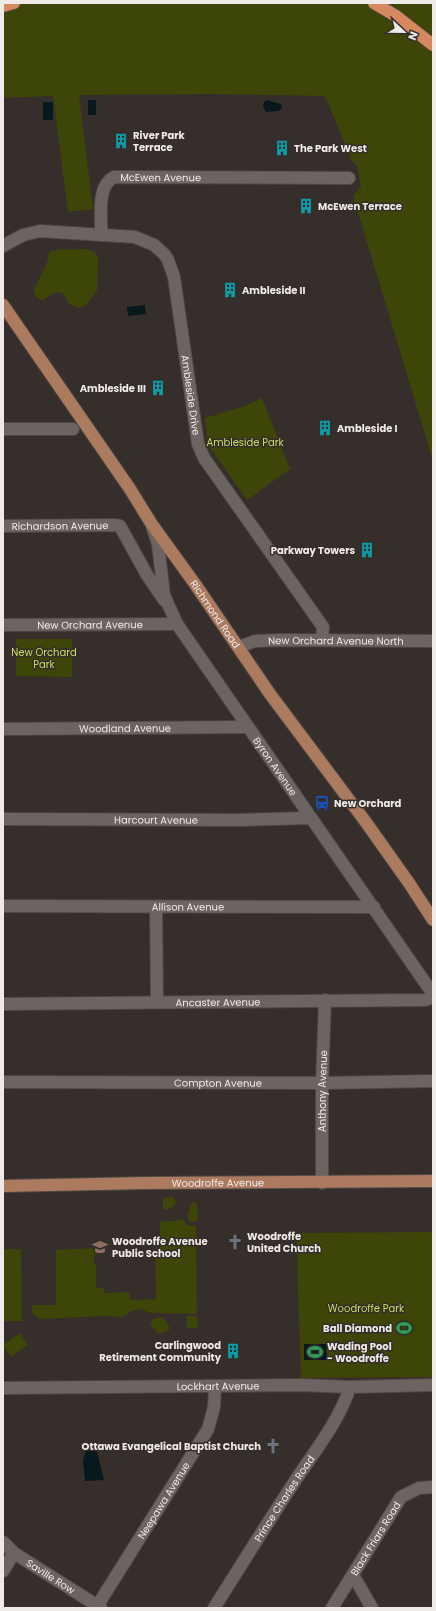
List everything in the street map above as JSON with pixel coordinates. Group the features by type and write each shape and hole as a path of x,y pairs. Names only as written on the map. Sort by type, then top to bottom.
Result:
{"highway":[{"path":"3,6 14,3"},
{"path":"374,3 406,23 433,45"}],"main road":[{"name":"Richmond Road","path":"3,305 130,489 151,523 239,647 270,694 410,883 433,920"},
{"name":"Woodroffe Avenue","path":"3,1186 145,1183 322,1183 433,1181"}],"street":[{"name":"McEwen Avenue","path":"102,235 102,192 106,183 114,177 349,178"},
{"path":"3,246 23,235 40,231 102,235"},
{"name":"Ambleside Drive","path":"102,235 128,236 141,239 158,249 168,260 174,277 198,444 204,458 323,627 322,640"},
{"path":"3,429 73,429"},
{"name":"Byron Avenue","path":"151,523 158,544 164,595 176,624 309,818 374,908 433,996"},
{"name":"Richardson Avenue","path":"3,526 120,526 147,575 168,606"},
{"name":"New Orchard Avenue","path":"3,625 176,624"},
{"name":"New Orchard Avenue North","path":"239,647 255,640 433,641"},
{"name":"Woodland Avenue","path":"3,729 247,727"},
{"name":"Harcourt Avenue","path":"3,819 240,820 309,818"},
{"name":"Allison Avenue","path":"3,906 374,908"},
{"path":"156,908 157,1002"},
{"name":"Ancaster Avenue","path":"3,1004 427,1000 433,996"},
{"name":"Anthony Avenue","path":"322,1183 322,1083 325,1000"},
{"name":"Compton Avenue","path":"3,1082 322,1083 433,1081"},
{"name":"Lockhart Avenue","path":"3,1388 214,1386 350,1387 433,1385"},
{"name":"Neepawa Avenue","path":"98,1607 208,1429 214,1407 214,1386"},
{"name":"Prince Charles Road","path":"214,1608 335,1420 346,1400 350,1387"},
{"name":"Black Friars Road","path":"332,1608 401,1497 419,1488 433,1487"},
{"name":"Saville Row","path":"3,1542 14,1553 98,1607"},
{"path":"3,1571 14,1553"},
{"path":"353,1575 372,1608"}],"green space":[{"path":"3,3 433,3 433,461 353,196 361,186 357,166 352,161 325,96 211,94 79,95 93,209 68,212 53,96 3,98"},
{"path":"61,249 86,249 94,252 98,256 97,291 85,306 77,308 68,303 64,294 58,292 42,301 35,293 34,289 47,263 49,252"},
{"name":"Ambleside Park","path":"262,398 290,469 247,500 208,445 205,418 245,406"},
{"name":"New Orchard Park","path":"16,639 72,639 72,677 16,676"},
{"path":"173,1197 177,1202 176,1204 171,1208 163,1210 163,1198"},
{"path":"193,1202 197,1204 198,1220 194,1222 190,1221 187,1217"},
{"path":"184,1220 187,1225 196,1226 197,1314 151,1313 140,1309 131,1311 123,1317 104,1316 39,1319 32,1313 32,1305 56,1305 56,1250 96,1248 94,1264 96,1264 96,1288 104,1288 105,1293 129,1292 130,1300 156,1299 155,1250 160,1248 160,1222"},
{"name":"Woodroffe Park","path":"433,1232 433,1377 301,1378 296,1233"},
{"path":"3,1249 21,1249 22,1321 3,1321"},
{"path":"186,1316 197,1316 198,1328 187,1328"},
{"path":"162,1317 167,1322 170,1329 158,1333 150,1325 153,1319"},
{"path":"20,1333 28,1345 11,1357 3,1345"}],"shaded area":[{"path":"88,100 96,100 96,115 88,115"},
{"path":"267,100 281,104 282,108 279,111 266,112 263,107 264,102"},
{"path":"43,102 53,102 53,120 43,120"},
{"path":"145,305 146,314 128,316 127,307"},
{"name":"Wading Pool - Woodroffe","path":"304,1344 326,1344 327,1360 304,1360"},
{"path":"86,1451 97,1451 104,1480 85,1481 83,1461"}],"place":[{"name":"River Park Terrace","path":"121,141"},
{"name":"The Park West","path":"282,148"},
{"name":"McEwen Terrace","path":"306,206"},
{"name":"Ambleside II","path":"230,290"},
{"name":"Ambleside III","path":"158,388"},
{"name":"Ambleside I","path":"325,428"},
{"name":"Parkway Towers","path":"367,550"},
{"name":"New Orchard","path":"322,803"},
{"name":"Woodroffe United Church","path":"235,1242"},
{"name":"Woodroffe Avenue Public School","path":"100,1247"},
{"name":"Ball Diamond","path":"404,1328"},
{"name":"Carlingwood Retirement Community","path":"233,1351"},
{"name":"Wading Pool - Woodroffe","path":"315,1352"},
{"name":"Ottawa Evangelical Baptist Church","path":"273,1446"}]}
